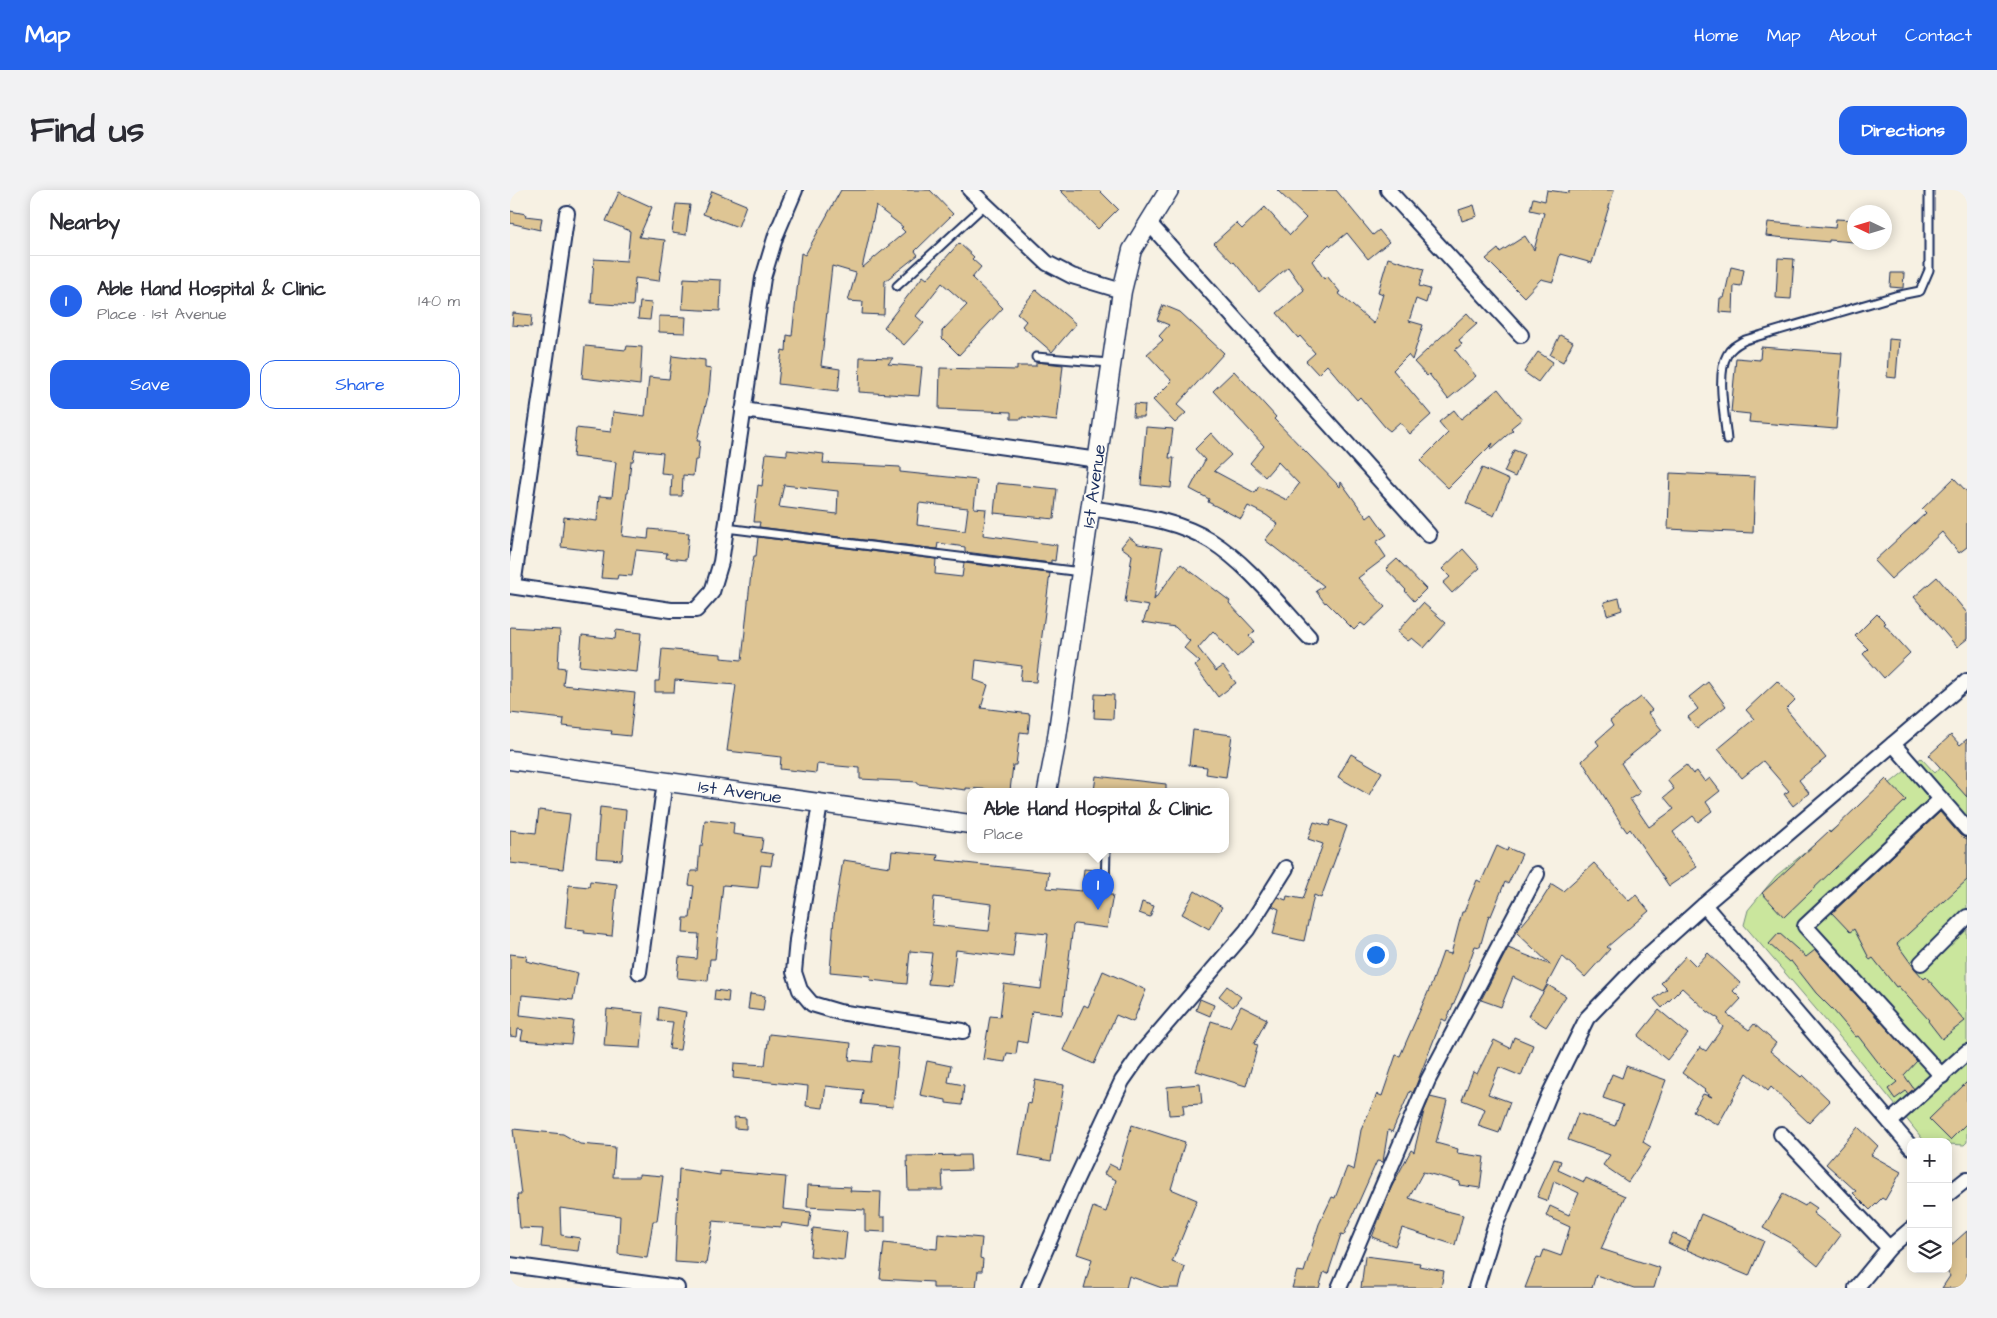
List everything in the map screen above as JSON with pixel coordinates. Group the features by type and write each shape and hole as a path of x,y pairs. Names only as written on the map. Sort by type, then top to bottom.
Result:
{"street":[{"path":"568,213 511,586 671,610 696,610 712,592 721,562 763,278 776,235 795,190"},
{"path":"970,190 1047,263 1072,276 1122,291"},
{"name":"1st Avenue","path":"1048,788 1082,572 1122,291 1132,250 1169,190"},
{"path":"1388,190 1521,335"},
{"path":"1148,222 1429,535"},
{"path":"743,410 1098,460"},
{"path":"1091,508 1173,524 1210,540 1238,560 1309,637"},
{"path":"1476,1288 1501,1210 1549,1095 1587,1018 1644,959 1704,905 1967,681"},
{"path":"1893,744 1967,829"},
{"name":"1st Avenue","path":"510,760 967,824"},
{"path":"639,972 665,781"},
{"path":"1941,799 1805,926 1942,1076"},
{"path":"820,804 797,940 794,972 800,990 812,1004 839,1012 963,1031"},
{"path":"1029,1288 1073,1186 1122,1081 1144,1051 1247,930 1286,868"},
{"path":"1339,1288 1428,1080 1537,874"},
{"path":"1704,905 1907,1142"},
{"path":"1921,963 1967,917"},
{"path":"1890,1122 1967,1052"},
{"path":"1781,1134 1889,1248"},
{"path":"1952,1192 1965,1184"},
{"path":"1856,1288 1889,1248 1907,1232"},
{"path":"510,1265 678,1288"}],"lane":[{"path":"1727,440 1722,382 1723,364 1728,353 1735,346 1746,340 1895,296 1920,292 1929,270 1929,190"},
{"path":"897,286 986,204"},
{"path":"1036,357 1111,362"},
{"path":"726,528 1082,572"},
{"path":"1105,890 1106,853"}],"green space":[{"path":"1921,758 1935,773 1945,762 1967,781 1967,1142 1964,1145 1952,1144 1952,1138 1922,1138 1851,1050 1744,925 1748,910 1776,876"}],"building":[{"path":"841,190 930,190 953,214 915,251 918,255 885,281 884,315 862,314 863,302 848,301 856,273 832,266 821,366 840,369 838,391 778,384 782,350 786,351 787,335 792,336 801,253 805,255","holes":["876,206 903,227 901,228 905,232 862,268"]},
{"path":"1060,190 1099,190 1118,209 1098,229"},
{"path":"1277,190 1336,190 1373,235 1379,230 1389,242 1368,259 1347,233 1331,246 1329,244 1312,261 1324,279 1327,276 1340,292 1338,293 1374,324 1383,294 1378,292 1388,258 1424,269 1419,286 1430,289 1426,303 1416,299 1409,321 1423,325 1412,360 1408,355 1393,370 1431,415 1410,434 1400,422 1390,431 1360,397 1357,400 1327,365 1318,374 1306,361 1315,353 1300,336 1298,338 1277,313 1304,290 1288,267 1259,292 1234,262 1214,243 1236,223 1242,229 1265,207 1290,235 1306,218"},
{"path":"1547,190 1569,193 1569,190 1614,190 1592,263 1560,254 1553,282 1541,279 1524,297 1486,259 1498,249 1500,252 1525,236 1534,250 1544,213 1530,210 1533,198 1545,201"},
{"path":"712,191 746,205 738,227 703,214"},
{"path":"619,192 652,207 639,237 665,240 659,281 635,278 633,306 591,303 594,259 627,261 630,231 606,221"},
{"path":"676,204 690,205 686,235 672,233"},
{"path":"1474,205 1477,216 1462,221 1459,210"},
{"path":"510,211 526,214 525,216 542,218 540,230 510,223"},
{"path":"1836,219 1847,220 1847,241 1829,240 1829,242 1766,236 1768,222 1835,228"},
{"path":"959,243 974,257 972,259 981,267 972,278 1003,308 959,355 942,338 942,331 967,305 942,283 916,316 924,323 904,345 884,327 923,276 927,279"},
{"path":"1778,258 1794,259 1791,299 1776,298"},
{"path":"1731,267 1744,270 1741,286 1734,285 1733,313 1719,312 1720,298 1724,298"},
{"path":"1891,273 1904,273 1903,288 1890,287"},
{"path":"684,278 721,280 720,311 682,309"},
{"path":"1036,290 1076,324 1052,352 1022,326 1026,321 1017,313"},
{"path":"640,302 652,303 650,320 638,319"},
{"path":"1163,305 1180,312 1224,353 1177,405 1186,413 1175,423 1153,400 1172,381 1147,354 1163,340 1159,336 1169,325 1157,320"},
{"path":"513,313 532,315 531,327 512,325"},
{"path":"1467,313 1477,324 1459,340 1462,344 1455,350 1476,376 1448,399 1429,374 1427,376 1414,362"},
{"path":"659,316 686,317 685,333 659,332"},
{"path":"1560,335 1573,342 1563,362 1550,355"},
{"path":"1889,339 1899,340 1896,378 1887,377"},
{"path":"585,346 626,350 627,346 642,347 640,385 582,378"},
{"path":"1761,347 1842,353 1836,429 1749,422 1750,414 1731,412 1736,358 1760,360"},
{"path":"1538,352 1553,362 1538,382 1524,372"},
{"path":"672,356 705,360 705,368 711,369 709,392 697,441 700,441 698,460 695,460 693,476 683,475 682,496 671,496 672,474 661,473 663,453 635,450 633,461 631,461 622,536 648,539 649,529 689,533 686,560 666,558 667,553 636,550 632,576 618,575 617,579 601,578 604,552 561,547 564,517 597,521 599,496 612,497 616,462 573,457 576,428 611,432 613,412 645,416 649,377 669,379"},
{"path":"860,357 893,358 888,364 922,367 919,396 859,392"},
{"path":"1036,362 1063,365 1057,421 1022,417 1022,419 1011,419 1011,412 939,409 940,368 1017,370 1017,366 1036,366"},
{"path":"1234,371 1276,417 1274,419 1340,487 1341,482 1367,518 1372,514 1387,535 1376,542 1386,557 1358,578 1385,607 1365,626 1361,623 1354,630 1325,603 1316,591 1324,586 1265,540 1278,524 1266,515 1248,506 1241,519 1208,502 1209,499 1190,489 1205,460 1195,449 1211,433 1231,455 1214,471 1255,493 1259,486 1287,500 1299,484 1278,462 1265,477 1250,463 1264,446 1213,391"},
{"path":"1498,389 1522,419 1511,428 1513,430 1490,450 1493,443 1448,488 1420,461 1448,433 1439,422 1454,410 1461,419"},
{"path":"1134,404 1145,405 1144,417 1133,417"},
{"path":"1146,427 1173,429 1169,458 1174,458 1171,488 1141,485"},
{"path":"787,450 824,454 823,463 900,467 900,472 977,480 974,508 986,509 983,535 1057,545 1055,561 1051,560 1051,563 965,552 965,547 938,543 937,549 759,527 760,522 754,522 758,485 762,486 766,453 787,455","holes":["784,485 838,491 837,514 779,507","919,503 968,508 965,531 917,525"]},
{"path":"1514,450 1524,454 1515,477 1504,472"},
{"path":"1482,468 1509,480 1494,516 1466,503"},
{"path":"1670,473 1755,477 1753,533 1668,529"},
{"path":"1954,478 1967,492 1967,547 1959,553 1942,532 1891,579 1874,561 1926,513 1922,509"},
{"path":"997,483 1057,489 1054,519 994,513"},
{"path":"758,537 936,559 935,574 962,577 964,563 1050,573 1036,682 1020,681 1022,666 976,660 974,680 988,685 981,708 1030,714 1028,733 1020,732 1016,765 1013,765 1010,788 966,788 966,790 918,784 918,782 860,779 860,768 817,764 816,773 780,769 781,757 727,751 736,685 675,680 674,692 655,692 655,681 659,681 662,649 721,654 721,658 742,660 751,573 754,556 756,556"},
{"path":"1129,537 1138,544 1162,548 1154,600 1181,564 1230,601 1229,603 1255,631 1249,636 1254,642 1237,657 1213,631 1198,648 1216,671 1223,666 1236,683 1218,697 1195,666 1200,662 1184,648 1190,641 1175,627 1143,622 1149,606 1125,602 1132,555 1121,547"},
{"path":"1463,549 1480,568 1452,593 1443,583 1450,577 1442,569"},
{"path":"1397,559 1426,589 1414,601 1386,569"},
{"path":"1937,577 1967,613 1967,639 1957,647 1914,597"},
{"path":"1619,598 1622,610 1607,615 1604,602"},
{"path":"1423,603 1446,623 1424,648 1412,638 1408,641 1397,632"},
{"path":"1877,614 1910,653 1884,678 1863,654 1868,649 1855,636"},
{"path":"510,627 560,630 558,667 565,668 563,685 635,693 630,736 611,734 612,731 563,726 564,719 510,713"},
{"path":"616,630 641,633 637,672 579,666 582,635 615,639"},
{"path":"1777,681 1795,700 1786,709 1826,758 1799,780 1809,793 1793,806 1784,794 1789,791 1763,761 1742,778 1718,749 1754,719 1746,710"},
{"path":"1708,682 1726,706 1697,729 1688,717 1698,709 1689,697"},
{"path":"1095,694 1114,695 1113,719 1094,718"},
{"path":"1641,697 1652,710 1648,713 1662,730 1621,763 1640,793 1630,799 1649,827 1674,809 1664,797 1674,789 1667,780 1686,765 1693,774 1697,771 1705,782 1710,778 1720,791 1706,802 1712,811 1698,822 1693,816 1673,832 1697,867 1669,886 1630,829 1627,832 1622,825 1582,761 1599,745 1596,741 1613,726 1610,721"},
{"path":"1193,730 1232,735 1226,777 1206,774 1207,767 1189,765"},
{"path":"1951,735 1960,745 1967,739 1967,797 1929,755"},
{"path":"1351,754 1382,772 1369,795 1338,777"},
{"path":"1096,776 1166,784 1166,788 1094,788"},
{"path":"1886,779 1906,800 1784,917 1762,893 1829,831 1830,833"},
{"path":"600,807 626,810 622,860 596,858"},
{"path":"539,810 570,814 563,869 510,863 510,830 536,833"},
{"path":"1940,812 1960,835 1967,839 1967,880 1897,944 1915,969 1924,979 1926,977 1965,1021 1942,1039 1929,1020 1898,986 1896,987 1873,958 1870,960 1854,929 1850,932 1832,913"},
{"path":"705,820 734,823 733,834 763,838 761,852 773,854 771,866 761,865 758,888 723,885 715,959 710,959 708,981 677,978 679,957 697,959 699,934 683,933 684,918 690,918 694,886 689,885 691,871 698,871"},
{"path":"1331,820 1347,826 1321,898 1314,895 1304,941 1273,934 1279,909 1272,906 1278,897 1286,900 1287,896 1303,899 1323,844 1308,839 1314,822 1329,826"},
{"path":"1497,846 1507,851 1508,848 1522,854 1508,884 1505,882 1491,916 1489,915 1480,947 1475,946 1460,989 1446,1021 1442,1019 1413,1093 1410,1091 1392,1132 1388,1130 1383,1162 1377,1161 1344,1235 1341,1234 1328,1274 1324,1272 1319,1288 1292,1288 1297,1271 1304,1272 1319,1224 1332,1197 1335,1198 1347,1167 1354,1170 1361,1130 1377,1094 1382,1096 1396,1055 1400,1056 1432,983 1443,952 1451,954 1462,912 1464,912 1477,880 1481,882"},
{"path":"892,851 938,855 937,860 1049,872 1047,888 1082,891 1084,869 1096,870 1094,891 1104,895 1113,895 1107,928 1075,924 1073,926 1062,1015 1032,1011 1027,1043 1018,1041 1016,1054 1007,1053 1005,1062 983,1059 990,1016 1000,1017 1004,984 1041,989 1048,934 1016,931 1013,957 956,950 952,986 928,984 932,953 910,951 907,984 870,980 871,976 830,972 834,917 843,860 890,867","holes":["934,897 992,904 989,931 932,925"]},
{"path":"1594,863 1629,901 1636,895 1649,911 1607,947 1610,949 1585,977 1562,956 1543,992 1513,977 1501,1007 1481,1000 1508,948 1551,965 1516,932 1538,906 1552,884 1563,891"},
{"path":"590,881 617,884 612,936 584,933 585,930 565,928 569,885 589,887"},
{"path":"1195,891 1222,907 1209,929 1182,914"},
{"path":"1142,902 1154,906 1150,917 1139,913"},
{"path":"1779,933 1806,957 1815,950 1917,1061 1904,1075 1914,1089 1908,1094 1906,1091 1895,1099 1888,1089 1897,1082 1881,1066 1858,1036 1856,1037 1816,993 1791,961 1789,962 1769,944"},
{"path":"1708,953 1740,983 1733,991 1741,999 1727,1014 1749,1030 1754,1024 1776,1043 1770,1051 1801,1077 1803,1075 1830,1101 1809,1123 1771,1087 1768,1091 1747,1073 1718,1125 1693,1111 1703,1094 1712,1097 1682,1073 1700,1047 1706,1051 1723,1027 1718,1021 1719,1019 1707,1011 1682,988 1662,1008 1654,999 1667,989 1661,983 1686,956 1696,966"},
{"path":"510,954 527,956 526,961 578,973 573,1000 522,995 520,1015 574,1021 571,1044 521,1040 523,1030 518,1029 517,1037 510,1036"},
{"path":"1103,971 1146,990 1133,1022 1116,1015 1094,1064 1063,1050 1084,1005 1088,1007"},
{"path":"1548,985 1566,996 1546,1027 1528,1016"},
{"path":"1227,986 1241,997 1233,1007 1219,996"},
{"path":"715,990 729,992 728,1002 714,1000"},
{"path":"750,994 765,996 763,1011 748,1009"},
{"path":"1200,999 1214,1005 1210,1016 1196,1010"},
{"path":"1241,1006 1267,1019 1254,1044 1258,1045 1246,1086 1196,1071 1211,1021 1230,1027"},
{"path":"659,1007 686,1012 680,1050 669,1049 673,1022 658,1021"},
{"path":"607,1009 644,1013 641,1048 604,1046"},
{"path":"1659,1010 1688,1034 1667,1060 1638,1036"},
{"path":"769,1034 851,1043 849,1060 872,1062 874,1045 899,1048 893,1107 861,1104 863,1090 826,1086 823,1108 806,1106 808,1086 733,1078 734,1063 765,1065"},
{"path":"1514,1037 1533,1045 1521,1076 1499,1067 1488,1094 1510,1102 1499,1133 1478,1126 1485,1109 1462,1100 1473,1072 1477,1074 1494,1040 1510,1048"},
{"path":"927,1061 951,1066 948,1082 964,1085 962,1105 946,1103 946,1100 920,1095"},
{"path":"1626,1066 1666,1080 1643,1142 1651,1147 1628,1182 1603,1165 1610,1155 1568,1140 1578,1113 1615,1126 1623,1105 1603,1098 1612,1074 1622,1078"},
{"path":"1035,1080 1064,1085 1051,1161 1019,1155 1028,1103 1031,1104"},
{"path":"1967,1082 1967,1123 1952,1138 1948,1138 1929,1119"},
{"path":"1200,1084 1202,1104 1183,1105 1184,1114 1169,1115 1167,1087"},
{"path":"1430,1097 1447,1101 1436,1143 1458,1149 1457,1153 1484,1157 1480,1188 1459,1185 1460,1182 1423,1172 1409,1198 1463,1215 1455,1245 1402,1228 1395,1246 1372,1237 1391,1188 1411,1150 1414,1152 1424,1111"},
{"path":"734,1117 746,1118 746,1129 734,1128"},
{"path":"1132,1125 1185,1142 1171,1189 1197,1200 1172,1262 1185,1267 1179,1288 1162,1288 1129,1276 1126,1288 1084,1288 1092,1259 1077,1254 1093,1207 1106,1212 1116,1180 1104,1174 1109,1164 1119,1169"},
{"path":"1858,1127 1878,1146 1871,1155 1901,1172 1885,1200 1882,1198 1870,1210 1853,1193 1856,1191 1826,1164"},
{"path":"513,1129 563,1134 580,1144 615,1147 613,1177 639,1177 639,1174 663,1176 657,1221 653,1221 647,1258 618,1254 620,1216 560,1208 561,1235 580,1238 578,1251 541,1247 543,1229 520,1228 517,1195 521,1195"},
{"path":"970,1155 971,1170 942,1171 943,1190 908,1190 907,1156"},
{"path":"1554,1159 1561,1161 1558,1170 1584,1182 1586,1178 1625,1196 1601,1249 1660,1268 1654,1288 1634,1288 1596,1275 1592,1288 1525,1288 1537,1257 1541,1258 1544,1250 1561,1256 1570,1227 1546,1216 1550,1206 1569,1215 1579,1193 1554,1181 1548,1201 1537,1197"},
{"path":"679,1169 720,1175 720,1171 786,1177 783,1209 811,1212 809,1227 782,1223 781,1227 713,1221 706,1264 675,1262"},
{"path":"808,1185 851,1187 850,1191 881,1192 880,1217 885,1217 885,1232 865,1231 865,1210 807,1207"},
{"path":"1783,1194 1805,1206 1808,1202 1817,1208 1813,1213 1841,1235 1818,1266 1790,1243 1763,1228"},
{"path":"1701,1214 1764,1241 1749,1276 1687,1250"},
{"path":"813,1228 847,1232 844,1260 810,1256"},
{"path":"1967,1231 1967,1288 1942,1288 1950,1276 1948,1273 1952,1273 1952,1244"},
{"path":"1673,1233 1690,1241 1685,1251 1668,1243"},
{"path":"938,1234 982,1238 980,1258 983,1259 982,1271 978,1271 976,1288 933,1288 933,1282 880,1279 884,1243 937,1249"},
{"path":"1365,1256 1420,1263 1419,1266 1444,1271 1441,1288 1361,1288"}],"place":[{"name":"Able Hand Hospital & Clinic","path":"1098,910"}]}
